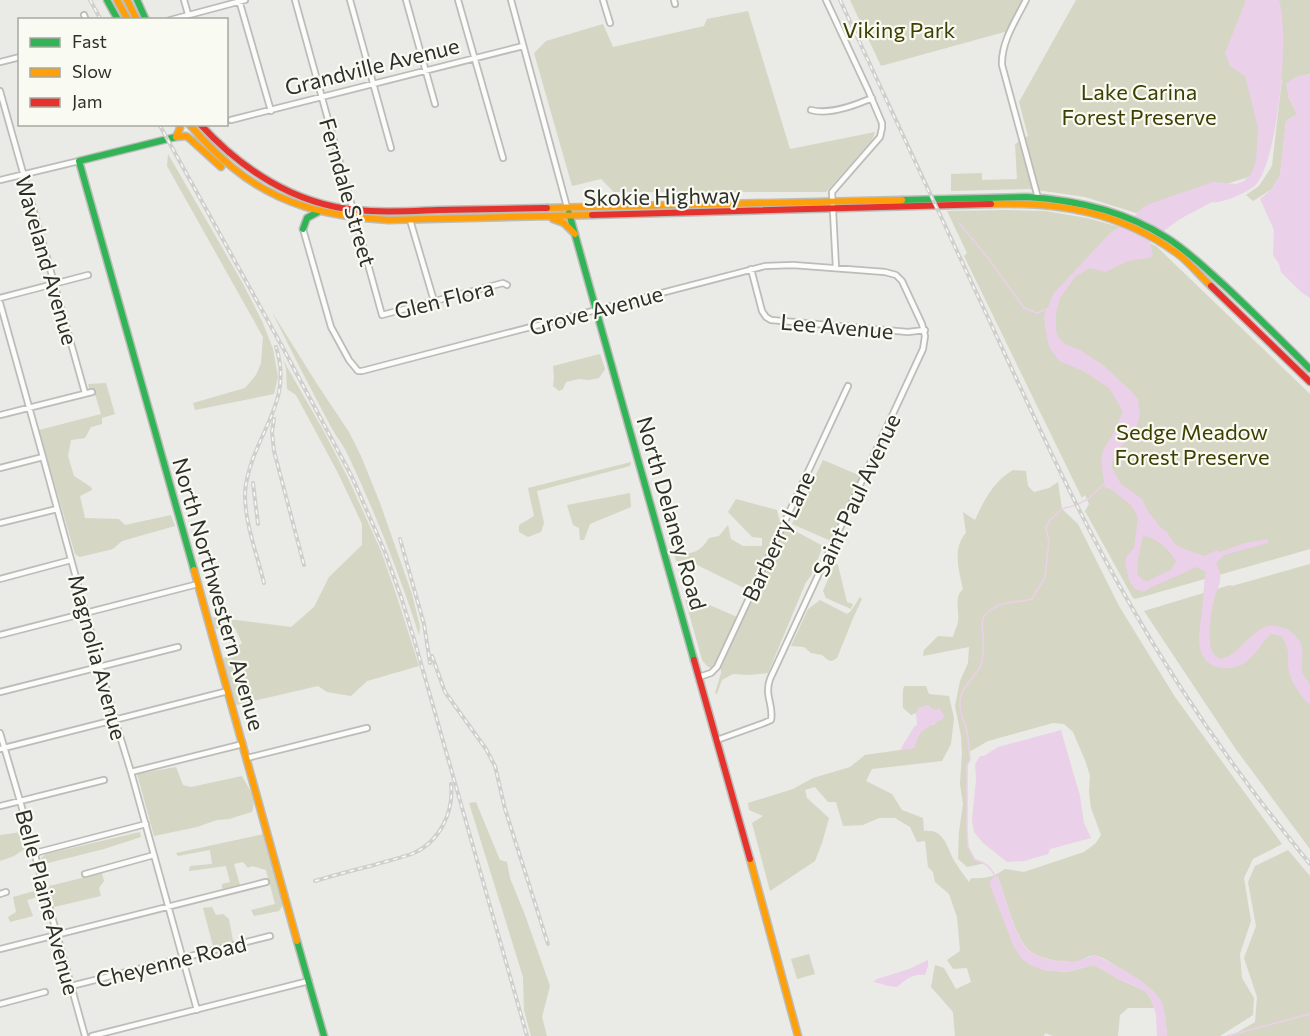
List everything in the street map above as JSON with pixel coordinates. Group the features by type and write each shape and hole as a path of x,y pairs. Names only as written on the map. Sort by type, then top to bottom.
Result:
{"main road":[{"path":"107,0 117,18"},
{"path":"117,0 127,18"},
{"path":"126,0 136,18"},
{"path":"137,0 145,18"},
{"path":"176,136 179,126"},
{"name":"Skokie Highway","path":"191,126 220,159 266,191 318,212 356,219 410,220 834,209 1038,200"},
{"name":"Skokie Highway","path":"202,126 231,156 267,180 307,198 354,209 406,211 833,201 1038,200 1121,218 1184,260 1310,382"},
{"path":"79,161 176,136 186,136 223,168 266,191"},
{"name":"North Northwestern Avenue","path":"79,161 324,1036"},
{"name":"North Delaney Road","path":"567,207 798,1036"},
{"path":"303,229 306,217 318,212"},
{"path":"547,216 564,223 575,234"},
{"path":"1121,218 1165,237 1193,257 1310,369"}],"street":[{"path":"184,0 188,14"},
{"path":"176,18 241,0 271,111"},
{"name":"Ferndale Street","path":"295,0 382,315"},
{"path":"350,0 392,148"},
{"path":"406,0 435,104"},
{"path":"458,0 503,158"},
{"path":"511,1 519,0"},
{"path":"603,0 610,23"},
{"path":"826,0 881,119 882,132 832,192 836,268 896,275 902,281 925,330"},
{"path":"1026,0 1004,47 1002,65 1038,200"},
{"name":"North Delaney Road","path":"511,1 567,207"},
{"name":"Grandville Avenue","path":"231,120 523,46"},
{"path":"0,62 18,58"},
{"name":"Waveland Avenue","path":"0,91 85,393"},
{"path":"811,110 828,111 872,98"},
{"path":"0,180 79,161"},
{"path":"410,220 434,302"},
{"name":"Grove Avenue","path":"303,229 331,327 349,360 358,370 362,371 751,269 785,265 836,268"},
{"name":"Lee Avenue","path":"751,269 762,311 771,320 883,330 915,332 925,330"},
{"path":"0,298 88,275"},
{"name":"Glen Flora","path":"382,315 503,283 507,285"},
{"name":"Magnolia Avenue","path":"0,303 44,457 114,720 131,772 197,1010"},
{"name":"Saint Paul Avenue","path":"717,740 771,720 767,690 770,679 919,359 925,344 925,330"},
{"name":"Barberry Lane","path":"699,677 711,673 717,667 848,386"},
{"path":"0,415 92,392"},
{"path":"0,468 44,457"},
{"path":"0,523 57,508"},
{"path":"0,579 71,560"},
{"path":"0,635 198,584"},
{"path":"0,692 178,647"},
{"path":"2,749 228,691"},
{"path":"247,758 368,728"},
{"name":"Belle Plaine Avenue","path":"0,733 2,749 20,801 85,1036"},
{"path":"131,772 243,744"},
{"path":"0,806 104,780"},
{"path":"35,853 146,825"},
{"path":"85,874 154,855"},
{"path":"0,949 266,882"},
{"name":"Cheyenne Road","path":"71,986 270,936"},
{"path":"92,1036 309,981"},
{"path":"0,1004 45,992"}],"green space":[{"name":"Viking Park","path":"850,0 1022,0 1008,31 881,66"},
{"name":"Lake Carina Forest Preserve","path":"1076,0 1310,0 1310,74 1296,77 1288,96 1297,114 1286,121 1280,175 1272,189 1253,201 1246,195 1259,186 1272,166 1282,79 1273,83 1261,173 1136,213 1085,197 1030,189 951,191 951,174 982,173 982,180 1017,179 1015,144 1028,136 1019,102"},
{"path":"748,11 790,149 875,132 872,140 826,192 614,192 601,179 572,186 534,53 546,41 603,24 613,47 704,26 707,19"},
{"path":"168,154 262,321 273,349 278,377 274,394 195,410 193,403 245,388 256,375 261,363 263,337 167,166"},
{"name":"Sedge Meadow Forest Preserve","path":"947,211 1045,211 1087,218 1120,227 1118,229 1156,246 1310,394 1310,549 1133,598 1085,511 1089,504 1085,495 1082,498 964,256 967,253"},
{"path":"272,312 349,432 361,456 412,594 420,627 419,635 395,565 357,475"},
{"path":"600,354 605,369 599,378 566,382 563,389 559,391 553,386 553,366"},
{"path":"283,360 348,478 381,551 419,666 367,681 351,696 327,692 318,686 236,705 223,659 242,643 235,628 215,629 212,617 291,627 314,607 329,577 362,545 362,524 338,473 296,395 287,389 286,368"},
{"path":"106,383 115,414 102,418 102,424 91,427 85,438 71,440 68,456 74,476 92,490 80,496 85,518 119,519 125,525 171,515 175,526 122,541 113,549 80,557 75,554 39,430 101,414 94,391 89,388 88,384"},
{"path":"823,460 861,476 831,541 792,524"},
{"path":"631,462 630,466 537,491 544,523 541,532 528,537 519,532 519,525 534,516 528,488"},
{"path":"1013,470 1026,471 1028,486 1034,492 1049,488 1058,482 1062,509 1078,524 1119,606 1175,697 1282,844 1253,859 1244,878 1251,921 1240,954 1242,978 1254,998 1253,1015 1220,1036 1167,1036 1164,1012 1151,990 1100,957 1092,956 1080,961 1069,962 1035,955 1020,939 998,877 1004,920 1014,947 1043,970 1067,972 1096,966 1145,991 1154,1008 1128,1008 1120,1015 1118,1036 1053,1036 1045,1033 1044,1036 955,1036 953,1012 931,987 935,965 944,968 956,989 971,982 967,968 953,969 947,960 960,951 957,917 949,894 935,882 933,872 928,867 925,841 917,842 910,827 895,818 879,818 863,825 843,826 836,802 828,802 815,787 805,790 807,798 829,818 815,861 770,891 752,823 763,816 749,810 748,803 793,789 813,778 850,767 865,755 914,748 921,732 935,724 940,709 920,707 916,713 911,715 903,708 904,686 926,686 929,694 949,696 954,718 951,744 942,761 872,769 866,781 892,794 902,810 923,818 924,831 931,831 941,836 969,882 971,878 989,877 1005,869 1024,872 1084,852 1096,843 1101,835 1091,808 1090,776 1073,732 1064,724 1053,723 988,741 969,752 970,760 967,765 968,847 975,859 985,863 967,867 958,859 963,804 960,784 962,753 955,706 960,681 968,663 969,647 923,656 924,650 938,636 953,637 958,624 958,597 963,589 958,567 958,553 966,533 963,512 975,520 990,492 1006,474"},
{"path":"630,493 631,507 590,524 584,540 580,540 579,528 573,525 567,505"},
{"path":"736,499 777,510 780,522 748,590 689,561 676,561 674,553 690,553 698,550 709,538 719,536 728,525 731,539 743,546 762,546 762,538 752,537 728,512"},
{"path":"786,526 823,546 811,576 806,582 768,673 733,674 722,680 717,694 715,693 721,666"},
{"path":"835,563 838,565 847,602 853,604 851,609 826,598 823,591"},
{"path":"1310,564 1310,849 1235,748 1144,611"},
{"path":"860,597 862,599 837,658 832,661 828,660 822,655 811,653 804,647 791,646 808,609 820,600 847,614"},
{"path":"685,599 698,600 737,617 711,668 702,660"},
{"path":"176,767 183,785 191,787 242,776 253,798 252,812 154,836 137,774"},
{"path":"476,802 500,860 507,862 510,878 550,986 542,1017 547,1036 531,1036 524,1010 523,977 469,803"},
{"path":"22,832 27,847 14,856 0,861 0,835"},
{"path":"140,832 141,837 104,849 44,864 41,858 46,854"},
{"path":"264,834 283,905 279,911 254,916 251,910 275,904 266,870 252,866 248,868 243,862 234,864 240,885 222,889 222,884 230,882 226,866 189,871 190,866 212,864 210,850 178,856 176,853"},
{"path":"1288,850 1310,876 1310,1036 1231,1036 1255,1022 1257,997 1244,958 1256,926 1248,882 1255,866"},
{"path":"102,873 104,881 99,888 101,896 54,907 49,886"},
{"path":"38,890 41,896 27,900 33,916 10,922 8,917 16,912 13,897"},
{"path":"212,907 216,915 223,914 229,919 233,941 213,946 203,908"},
{"path":"809,954 815,974 797,979 791,959"}],"shaded area":[{"path":"1246,0 1279,0 1283,39 1280,93 1271,146 1258,182 1236,196 1212,202 1180,219 1150,241 1153,257 1128,261 1105,272 1090,268 1075,277 1060,298 1056,313 1056,330 1058,337 1065,344 1080,350 1103,365 1138,399 1140,414 1138,423 1130,438 1120,447 1112,462 1112,468 1121,484 1142,499 1147,510 1176,545 1205,556 1217,550 1220,552 1244,543 1268,539 1268,543 1224,555 1216,563 1220,578 1212,611 1211,649 1221,659 1232,654 1261,629 1273,626 1291,632 1300,641 1302,647 1302,670 1310,686 1310,705 1292,681 1289,672 1288,650 1281,636 1271,634 1251,657 1235,667 1221,668 1211,665 1205,659 1201,652 1199,636 1206,572 1197,567 1144,592 1135,589 1129,580 1125,563 1126,557 1134,548 1138,518 1131,505 1112,490 1105,489 1101,461 1103,450 1123,411 1109,388 1083,371 1059,361 1049,347 1045,327 1044,316 1054,293 1110,233 1124,227 1143,207 1213,182 1236,184 1244,181 1251,174 1256,161 1258,128 1245,76 1230,66 1225,53","holes":["1143,536 1162,545 1176,561 1171,570 1148,581 1143,580 1137,574"]},
{"path":"1310,74 1310,298 1281,272 1273,255 1274,230 1260,199 1272,189 1280,175 1286,121 1297,114 1288,96 1286,83 1296,77"},
{"path":"928,705 934,710 939,708 945,717 922,732 915,748 900,750 917,725 916,713 920,707"},
{"path":"1061,730 1080,796 1084,823 1091,838 1050,849 1048,854 1024,861 1007,862 983,843 974,832 972,820 976,779 975,764 980,756 998,747"},
{"path":"995,876 998,877 1019,937 1029,951 1042,958 1066,962 1097,956 1133,976 1151,989 1162,1003 1167,1036 1157,1036 1156,1014 1151,999 1145,991 1096,966 1067,972 1043,970 1022,959 1014,947 990,886 990,881"},
{"path":"928,960 925,975 913,976 897,987 873,982 909,969"}],"waterway":[{"path":"959,223 1024,308 1037,313 1049,308"},
{"path":"995,876 987,865 975,860 968,847 967,765 970,760 967,732 960,708 961,695 982,661 982,622 985,616 1001,604 1032,599 1045,577 1049,541 1046,528 1049,521 1062,509 1088,499 1104,484"},
{"path":"1227,1036 1310,1014"}],"railway":[{"path":"90,0 100,18"},
{"path":"840,0 1039,428 1108,565 1147,634 1190,702 1260,801 1310,864"},
{"path":"160,126 352,477 385,552 414,639 527,1036"},
{"path":"264,583 248,520 245,495 251,465 277,401 280,367 276,347"},
{"path":"274,419 272,432 274,451 304,565"},
{"path":"253,483 258,524"},
{"path":"400,539 424,624 430,663"},
{"path":"432,656 445,692 486,749 495,766 505,809 548,944"},
{"path":"315,881 414,853 423,848 438,833 447,815 451,784"}],"traffic: fast":[{"path":"107,0 117,18"},
{"path":"137,0 145,18"},
{"path":"176,137 79,161 194,570"},
{"path":"902,200 1027,197 1100,208 1134,221 1167,238 1190,254 1310,369"},
{"path":"303,229 307,218 318,212"},
{"path":"569,213 694,660"},
{"path":"297,941 324,1036"}],"traffic: slow":[{"path":"117,0 127,18"},
{"path":"127,0 136,18"},
{"path":"176,137 180,126"},
{"path":"191,126 220,157 250,180 286,200 325,212 388,220 592,215"},
{"path":"176,137 186,136 221,167"},
{"path":"547,208 902,200"},
{"path":"991,204 1041,205 1089,212 1112,219 1134,228 1178,254 1211,286"},
{"path":"553,219 564,223 575,234"},
{"path":"194,570 297,941"},
{"path":"750,859 798,1036"}],"traffic: jam":[{"path":"202,126 233,156 270,182 290,192 333,206 387,212 547,208"},
{"path":"592,215 991,204"},
{"path":"1211,286 1310,382"},
{"path":"694,660 750,859"}]}
